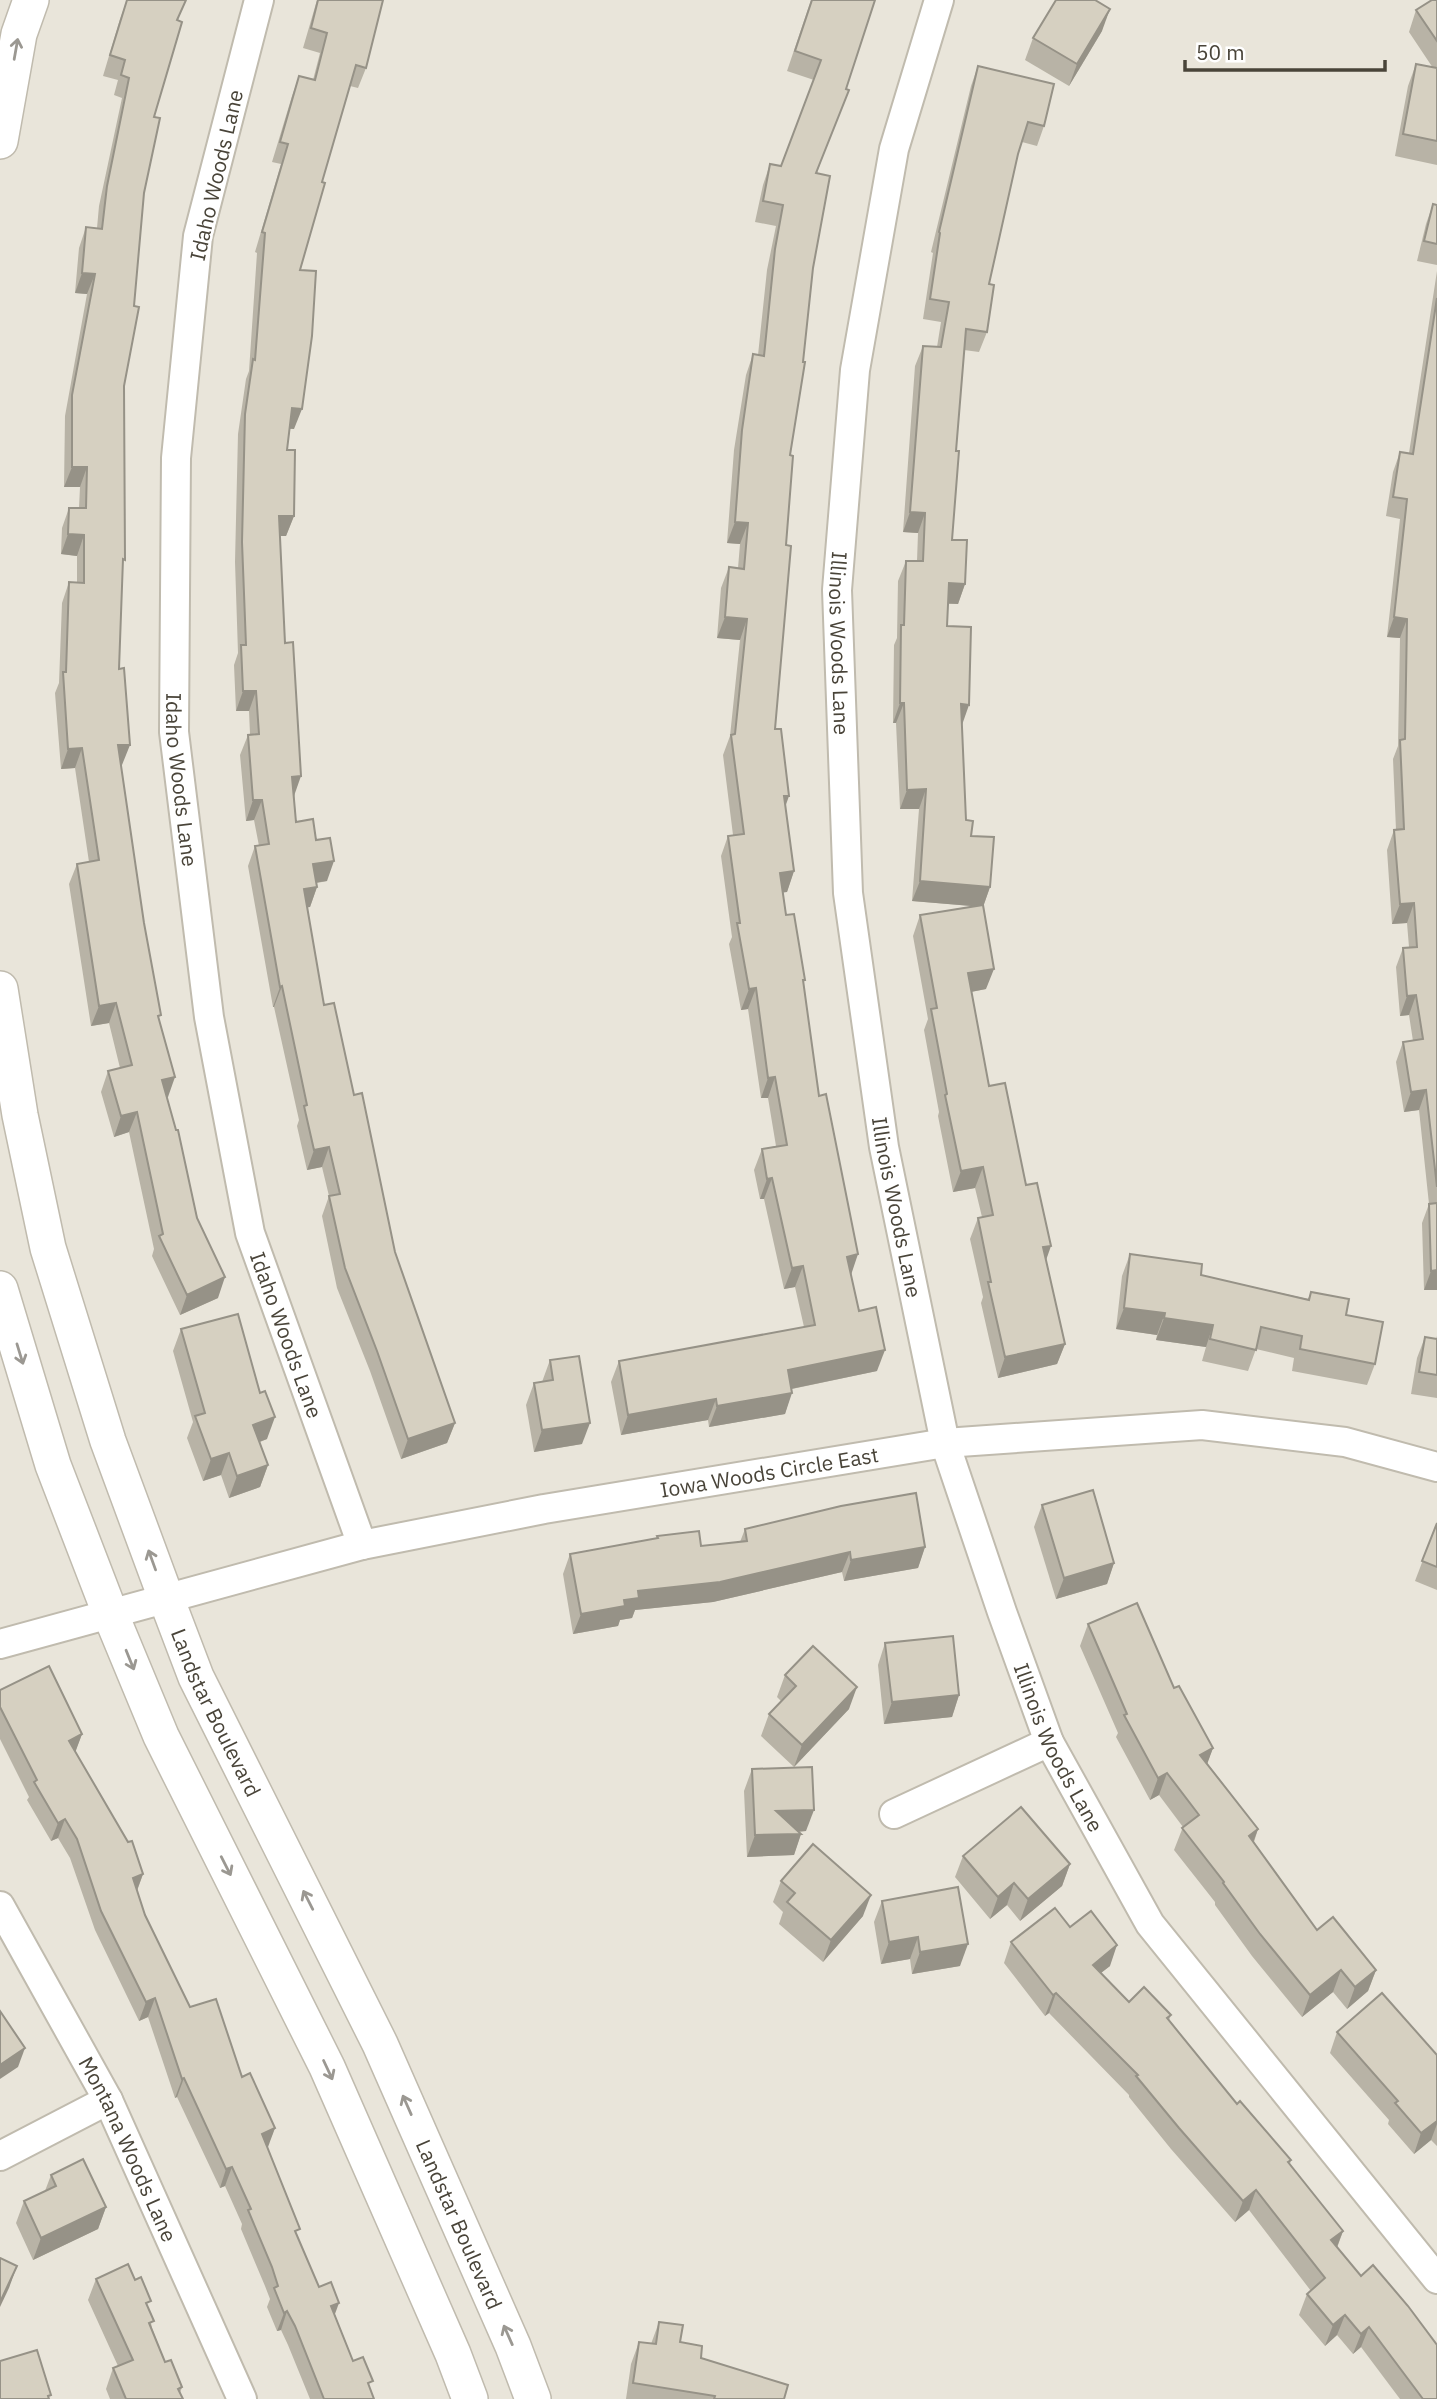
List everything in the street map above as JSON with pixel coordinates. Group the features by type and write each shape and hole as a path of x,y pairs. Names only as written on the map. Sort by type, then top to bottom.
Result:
{"street":[{"path":"0,141 19,34 31,0"},
{"name":"Idaho Woods Lane","path":"259,0 198,236 176,458 174,732 209,1017 250,1233 362,1545"},
{"name":"Illinois Woods Lane","path":"939,0 894,149 855,370 837,590 848,893 884,1147 946,1443 1049,1742 1150,1924 1437,2279"},
{"name":"Landstar Boulevard","path":"0,989 20,1115 48,1248 108,1441 166,1598 196,1676 380,2044 513,2346 533,2399"},
{"path":"0,1289 54,1465 110,1613 161,1736 327,2067 470,2399"},
{"name":"Iowa Woods Circle East","path":"0,1644 362,1545 544,1509 946,1443 1202,1425 1345,1442 1437,1467"},
{"path":"894,1814 1049,1742"},
{"name":"Montana Woods Lane","path":"0,1906 108,2100 242,2399"},
{"path":"0,2156 108,2100"}],"shaded area":[{"path":"0,0 1437,0 1437,2399 0,2399"}],"building":[{"path":"127,0 186,0 177,20 182,22 154,117 160,118 144,193 134,306 139,307 124,386 125,560 123,559 119,669 124,668 130,745 118,745 144,923 161,1015 158,1016 175,1077 162,1080 178,1130 197,1218 225,1277 187,1295 159,1236 163,1234 137,1112 121,1116 108,1071 132,1065 116,1003 99,1006 77,864 99,860 82,748 68,749 63,672 66,672 69,582 84,583 84,535 68,534 69,508 86,508 87,467 72,467 72,395 95,274 82,273 86,227 102,229 107,186 129,78 121,75 125,60 110,55"},
{"path":"318,0 383,0 366,68 356,65 300,270 316,271 312,336 302,409 292,408 287,450 295,450 294,516 279,516 285,643 293,642 301,776 292,777 296,822 313,819 316,840 330,838 334,861 313,864 317,887 304,889 324,1005 334,1003 354,1095 362,1093 395,1252 455,1423 408,1439 345,1268 329,1196 340,1194 329,1147 314,1150 304,1106 307,1105 282,986 280,987 255,846 269,844 262,800 253,800 248,735 259,734 256,691 243,691 241,645 246,645 242,542 245,414 253,359 255,360 265,233 262,232 288,144 280,142 299,76 315,80 327,33 311,28"},
{"path":"812,0 875,0 846,89 849,90 816,173 830,176 813,268 805,362 790,455 793,456 786,545 791,546 775,729 781,729 789,796 784,796 794,871 780,873 786,915 794,914 819,1096 826,1094 858,1254 847,1257 859,1311 876,1307 885,1350 788,1370 792,1393 717,1406 716,1399 628,1415 619,1361 815,1325 803,1266 792,1268 772,1178 767,1179 762,1149 787,1145 775,1077 768,1078 756,988 749,989 737,923 740,923 728,836 744,834 731,735 735,734 747,619 725,617 729,567 744,569 748,523 735,522 742,430 753,354 764,356 775,249 783,205 763,201 770,164 781,166 821,60 795,51"},
{"path":"1056,0 1095,0 1110,9 1077,64 1033,38"},
{"path":"1432,0 1437,0 1437,41 1416,10"},
{"path":"1416,64 1437,68 1437,141 1403,134"},
{"path":"978,66 1054,84 1044,126 1028,122 1018,154 989,284 994,285 987,332 966,329 956,451 959,451 952,540 967,540 965,584 949,583 947,626 971,627 969,705 961,704 966,820 973,821 971,836 994,837 990,887 920,881 926,789 907,790 904,703 900,703 901,625 904,625 906,561 923,561 925,513 910,512 923,346 941,347 949,302 930,299 939,232"},
{"path":"1433,204 1437,205 1437,244 1424,241"},
{"path":"1437,298 1437,1187 1426,1090 1411,1092 1403,1042 1423,1039 1416,995 1407,996 1403,948 1417,947 1414,903 1400,904 1394,830 1404,829 1400,740 1405,739 1407,619 1394,617 1407,499 1393,497 1400,452 1413,454"},
{"path":"983,905 994,969 968,973 989,1086 1005,1083 1026,1185 1037,1183 1051,1246 1043,1247 1065,1344 1005,1357 988,1282 991,1282 978,1218 993,1215 983,1167 961,1171 931,1009 937,1008 920,915"},
{"path":"1437,1203 1437,1270 1431,1271 1429,1204"},
{"path":"1130,1254 1202,1264 1201,1275 1309,1300 1311,1292 1349,1299 1346,1315 1383,1322 1375,1364 1300,1349 1302,1336 1261,1327 1256,1350 1210,1339 1213,1325 1164,1318 1165,1313 1124,1308"},
{"path":"238,1314 260,1393 265,1391 275,1417 253,1425 268,1465 237,1476 229,1453 211,1459 195,1416 205,1413 181,1329"},
{"path":"1425,1337 1437,1339 1437,1375 1419,1372"},
{"path":"579,1356 590,1423 542,1430 534,1383 553,1380 550,1360"},
{"path":"1093,1490 1114,1563 1064,1578 1042,1505"},
{"path":"916,1493 925,1547 851,1560 850,1552 720,1582 638,1591 639,1598 624,1600 625,1606 581,1614 570,1554 658,1538 657,1536 699,1531 701,1546 747,1541 745,1529 841,1506"},
{"path":"1437,1523 1437,1567 1422,1561"},
{"path":"1137,1603 1174,1688 1179,1686 1213,1748 1200,1755 1258,1829 1249,1836 1317,1930 1333,1917 1376,1970 1355,1987 1341,1970 1310,1995 1260,1934 1182,1828 1199,1815 1167,1773 1158,1778 1124,1715 1127,1714 1088,1624"},
{"path":"953,1636 959,1695 892,1702 885,1643"},
{"path":"813,1646 857,1687 802,1745 769,1714 796,1686 785,1675"},
{"path":"49,1666 82,1734 69,1741 128,1842 132,1841 143,1874 133,1878 145,1915 190,2007 216,1999 242,2077 250,2073 275,2128 262,2134 300,2229 295,2231 319,2287 331,2282 339,2303 331,2306 353,2361 363,2357 373,2381 368,2383 374,2399 324,2399 295,2326 287,2311 284,2313 274,2288 278,2286 248,2210 251,2209 232,2167 226,2169 184,2078 182,2079 155,1998 146,2002 101,1911 77,1839 65,1819 58,1823 34,1782 37,1780 0,1707 0,1690"},
{"path":"812,1767 814,1810 776,1811 801,1834 755,1835 752,1769"},
{"path":"1021,1807 1070,1864 1028,1899 1014,1883 998,1897 963,1856"},
{"path":"813,1844 871,1895 831,1940 787,1902 795,1893 781,1881"},
{"path":"958,1887 968,1944 920,1952 918,1937 889,1942 882,1901"},
{"path":"1055,1908 1070,1927 1091,1911 1117,1945 1093,1965 1129,2002 1144,1987 1171,2015 1167,2018 1237,2104 1240,2101 1291,2160 1288,2162 1343,2231 1331,2240 1361,2276 1373,2265 1408,2306 1437,2345 1437,2399 1423,2399 1369,2327 1361,2334 1345,2315 1333,2325 1307,2294 1325,2278 1256,2190 1243,2201 1179,2128 1136,2076 1138,2075 1056,1993 1053,1995 1011,1942"},
{"path":"1382,1993 1437,2055 1437,2121 1421,2133 1395,2103 1398,2101 1337,2032"},
{"path":"0,2011 25,2048 0,2065"},
{"path":"83,2159 106,2207 41,2238 24,2201 56,2186 51,2175"},
{"path":"0,2258 17,2266 0,2302"},
{"path":"128,2264 135,2280 141,2277 151,2301 146,2303 154,2321 149,2323 165,2362 171,2360 182,2387 178,2389 183,2399 126,2399 113,2368 133,2360 96,2279"},
{"path":"659,2322 683,2325 680,2342 702,2346 701,2358 788,2385 784,2399 714,2399 715,2396 633,2383 639,2342 656,2344"},
{"path":"37,2350 51,2395 48,2396 49,2399 0,2399 0,2361"}]}
